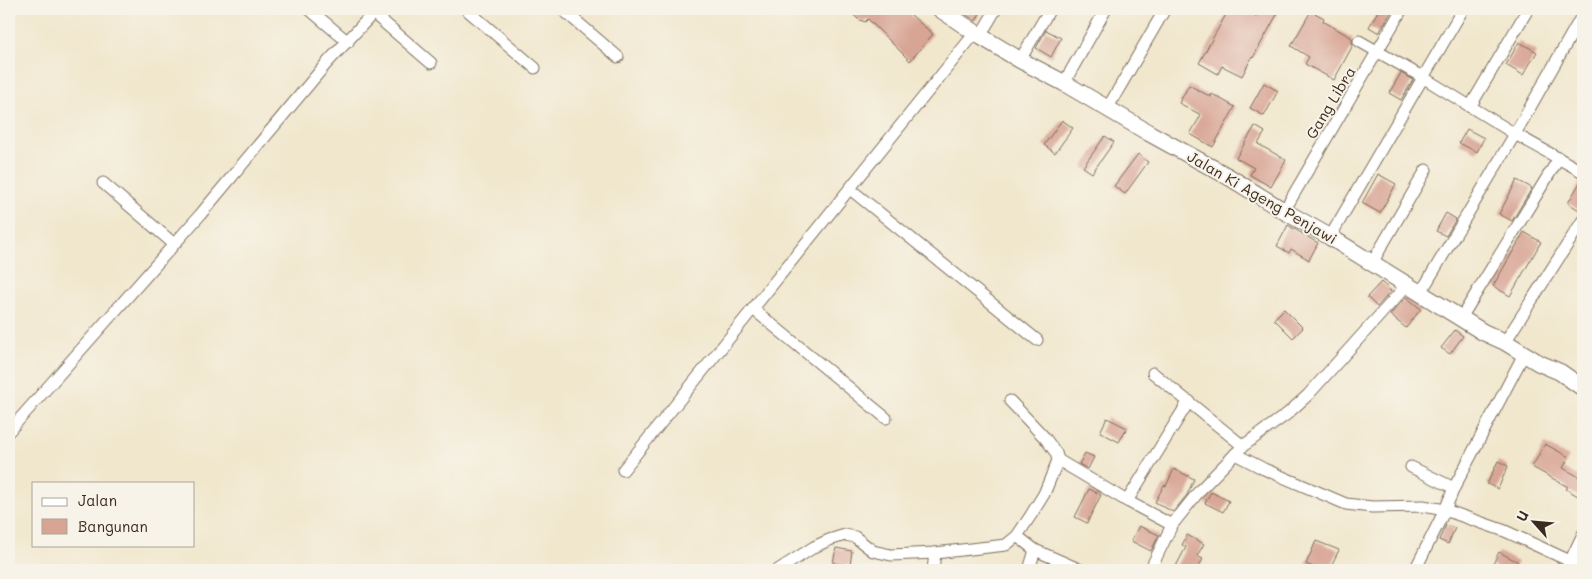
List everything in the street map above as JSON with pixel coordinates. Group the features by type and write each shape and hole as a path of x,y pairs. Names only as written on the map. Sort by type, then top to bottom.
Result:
{"main road":[{"name":"Jalan Ki Ageng Penjawi","path":"940,9 1020,60 1064,82 1149,134 1228,177 1330,237 1483,332 1560,372 1583,388"}],"street":[{"path":"309,9 348,42"},
{"path":"466,9 535,68"},
{"path":"562,9 618,58"},
{"path":"623,470 978,34 996,9"},
{"path":"1020,60 1050,9"},
{"path":"1064,82 1106,9"},
{"path":"1107,109 1165,9"},
{"name":"Gang Libra","path":"1284,211 1402,9"},
{"path":"1330,237 1463,9"},
{"path":"1470,107 1528,9"},
{"path":"9,431 174,244 304,90 375,11 430,62"},
{"path":"1150,570 1172,525 1200,490 1239,450 1287,414 1308,395 1413,290 1515,134 1583,14"},
{"path":"1359,41 1424,78 1515,134 1583,172"},
{"path":"1461,318 1559,158"},
{"path":"1372,263 1426,170"},
{"path":"103,183 174,244"},
{"path":"850,189 1038,340"},
{"path":"1415,570 1445,510 1515,348 1583,220"},
{"path":"753,309 886,418"},
{"path":"1153,373 1189,401 1239,450 1272,472 1346,504 1423,506 1445,510 1505,530 1569,566 1583,567"},
{"path":"778,570 814,547 845,535 855,537 868,548 878,553 891,554 935,553 1006,545 1018,536 1044,494 1058,460 1056,453 1045,438 1010,401"},
{"path":"1127,501 1189,401"},
{"path":"1058,460 1172,525"},
{"path":"1411,467 1454,488"},
{"path":"1569,566 1583,534"},
{"path":"1018,536 1035,550 1081,570"},
{"path":"1029,570 1035,550"},
{"path":"933,570 935,553"}],"building":[{"path":"847,9 917,9 911,15 933,34 910,61 868,19 865,22 858,19"},
{"path":"958,9 982,9 976,21"},
{"path":"1229,9 1244,9 1256,16 1260,9 1280,9 1242,76 1222,66 1218,74 1199,63"},
{"path":"1379,9 1393,9 1379,33 1369,27"},
{"path":"1311,11 1324,18 1323,21 1352,38 1353,45 1334,80 1305,64 1309,57 1291,46"},
{"path":"1046,30 1061,38 1051,57 1036,48"},
{"path":"1519,42 1537,52 1523,75 1506,65"},
{"path":"1401,73 1413,80 1401,100 1389,93"},
{"path":"1264,83 1278,91 1264,116 1250,108"},
{"path":"1189,85 1211,97 1212,94 1235,107 1213,147 1190,134 1201,115 1179,103"},
{"path":"1062,120 1073,128 1055,153 1044,145"},
{"path":"1255,126 1265,132 1258,144 1286,160 1271,187 1250,175 1254,168 1236,158"},
{"path":"1467,129 1484,138 1477,152 1459,143"},
{"path":"1105,136 1114,142 1092,173 1083,167"},
{"path":"1138,154 1148,162 1125,194 1114,186"},
{"path":"1378,174 1396,184 1380,213 1362,203"},
{"path":"1582,179 1583,202 1579,210 1568,203"},
{"path":"1517,180 1532,188 1512,221 1499,214"},
{"path":"1446,213 1456,219 1446,236 1436,231"},
{"path":"1288,225 1318,243 1309,260 1291,249 1289,253 1277,246"},
{"path":"1524,232 1541,242 1510,296 1493,286"},
{"path":"1381,282 1391,291 1377,307 1367,297"},
{"path":"1406,297 1421,309 1406,328 1390,315"},
{"path":"1284,309 1303,328 1293,338 1274,319"},
{"path":"1455,330 1463,336 1450,354 1441,348"},
{"path":"1107,418 1127,428 1119,442 1100,432"},
{"path":"1545,444 1569,457 1563,468 1583,479 1583,499 1566,489 1568,487 1532,467"},
{"path":"1085,453 1094,457 1088,469 1079,464"},
{"path":"1498,461 1508,466 1498,489 1487,484"},
{"path":"1174,469 1194,479 1187,495 1173,512 1155,502 1164,485 1166,486"},
{"path":"1089,489 1101,495 1087,523 1075,517"},
{"path":"1211,492 1229,501 1223,512 1205,503"},
{"path":"1446,525 1455,528 1448,544 1439,540"},
{"path":"1139,526 1159,535 1151,551 1131,541"},
{"path":"1187,535 1204,544 1197,556 1203,559 1197,570 1174,570 1186,547 1182,545"},
{"path":"1316,541 1339,550 1329,570 1320,570 1306,564"},
{"path":"836,548 852,551 850,565 833,563"},
{"path":"1499,552 1518,562 1514,570 1501,570 1492,566"}]}
